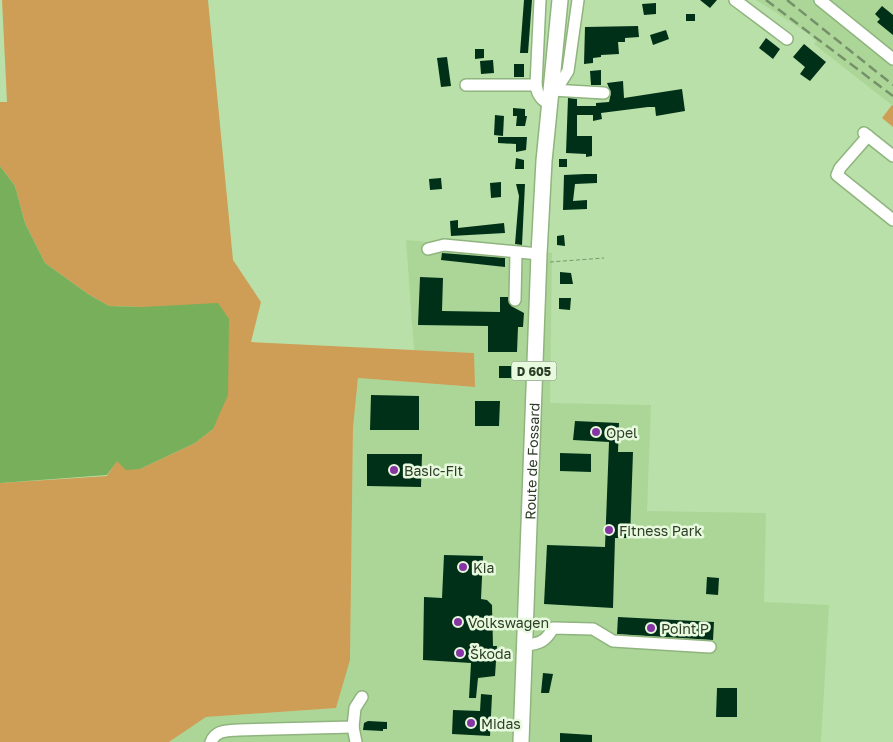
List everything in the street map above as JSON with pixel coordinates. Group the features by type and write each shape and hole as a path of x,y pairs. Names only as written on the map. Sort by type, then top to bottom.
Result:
{"main road":[{"name":"Route de Fossard","path":"520,742 539,259 560,0"}],"street":[{"path":"540,0 536,92 542,100 561,82 568,71 578,0"},
{"path":"735,0 786,39"},
{"path":"820,0 893,59"},
{"path":"466,85 536,85"},
{"path":"551,93 604,93"},
{"path":"892,217 837,175 840,168 866,135 893,156"},
{"path":"428,249 444,246 516,253 539,259"},
{"path":"515,300 516,253"},
{"path":"525,646 539,644 547,638 553,628 593,629 613,641 710,647"},
{"path":"356,742 353,727 355,708 362,697"},
{"path":"211,742 214,735 219,732 353,727"}],"path":[{"path":"539,259 604,258"}],"shaded area":[{"path":"2,0 208,0 233,260 261,302 251,342 474,353 475,387 358,378 353,428 350,660 336,708 206,717 169,742 0,742 0,483 107,476 117,460 140,469 195,443 213,429 142,307 109,306 88,294 45,263 25,223 15,186 0,166 0,102 7,102"},
{"path":"756,0 893,0 893,106 814,44 816,41 806,32"},
{"path":"893,106 893,127 882,118"},
{"path":"0,166 15,186 25,223 45,263 88,294 109,306 142,307 218,303 229,319 228,395 213,429 195,443 140,469 126,470 117,461 107,475 0,483"},
{"path":"406,240 552,253 550,403 651,405 647,511 766,513 764,602 829,605 821,742 169,742 206,717 336,708 350,659 353,428 358,378 474,387 474,353 414,350"}],"building":[{"path":"524,0 532,0 528,53 520,53"},
{"path":"700,0 717,0 710,8"},
{"path":"656,3 656,14 644,15 642,4"},
{"path":"882,6 893,15 893,35 877,22 880,19 875,14"},
{"path":"686,14 695,14 695,21 686,21"},
{"path":"638,26 639,37 625,38 625,42 618,42 619,54 601,55 601,57 593,58 593,63 584,64 585,27"},
{"path":"666,30 669,39 653,45 650,35"},
{"path":"766,38 780,49 773,59 759,48"},
{"path":"804,44 826,62 810,81 800,74 805,67 793,57"},
{"path":"475,49 484,49 484,58 475,59"},
{"path":"447,57 451,86 441,87 437,58"},
{"path":"493,60 494,73 481,74 480,61"},
{"path":"514,64 524,64 524,77 514,77"},
{"path":"601,70 601,85 591,85 590,71"},
{"path":"623,81 624,98 682,89 685,111 656,116 655,107 648,107 601,113 602,119 593,121 593,115 577,115 577,136 592,136 592,156 586,157 586,154 566,153 568,98 577,99 577,106 596,106 596,103 609,102 611,93 607,83"},
{"path":"513,108 525,109 525,116 527,116 525,126 516,126 517,116 513,116"},
{"path":"495,115 504,116 503,136 494,135"},
{"path":"498,137 527,137 526,150 516,152 516,144 498,143"},
{"path":"516,158 524,160 524,169 515,169"},
{"path":"559,159 567,159 567,167 559,167"},
{"path":"597,174 597,183 575,184 573,201 587,200 587,209 563,210 564,175"},
{"path":"441,178 442,189 430,190 429,179"},
{"path":"501,182 501,197 491,198 490,183"},
{"path":"516,184 525,184 522,245 515,244 519,196"},
{"path":"458,220 458,228 504,223 505,233 451,236 450,221"},
{"path":"564,235 565,246 557,245 557,236"},
{"path":"442,253 505,258 505,267 441,260"},
{"path":"560,272 571,273 573,284 560,284"},
{"path":"420,277 443,278 442,311 500,312 500,297 508,297 511,306 524,313 523,327 518,327 517,352 488,352 488,326 418,325"},
{"path":"559,298 571,298 570,310 559,309"},
{"path":"499,366 517,366 516,376 513,378 499,378"},
{"path":"371,395 419,396 419,430 370,430"},
{"path":"475,401 500,401 499,426 475,426"},
{"path":"575,421 619,423 618,452 633,452 630,538 615,538 613,608 544,604 547,545 605,547 609,442 573,440"},
{"path":"560,453 591,454 591,472 560,471"},
{"name":"Basic-Fit","path":"367,454 422,454 421,487 367,486"},
{"path":"444,555 483,556 481,599 487,600 492,605 493,646 497,646 495,676 478,678 476,698 469,698 471,663 423,660 424,597 442,598"},
{"path":"707,577 719,578 718,595 706,594"},
{"name":"Point P","path":"618,617 714,622 713,640 617,634"},
{"path":"543,673 553,674 549,693 541,693"},
{"path":"717,688 737,688 737,717 716,717"},
{"name":"Midas","path":"481,694 492,695 490,736 452,734 453,710 480,711"},
{"path":"368,721 387,722 387,729 383,729 383,731 363,730 364,723"},
{"path":"560,733 592,735 592,742 560,742"}],"railway":[{"path":"766,0 893,96"},
{"path":"787,0 893,85"}],"place":[{"name":"Opel","path":"596,432"},
{"name":"Basic-Fit","path":"394,470"},
{"name":"Fitness Park","path":"609,530"},
{"name":"Kia","path":"463,567"},
{"name":"Volkswagen","path":"458,622"},
{"name":"Point P","path":"651,628"},
{"name":"Škoda","path":"460,653"},
{"name":"Midas","path":"471,723"}]}
